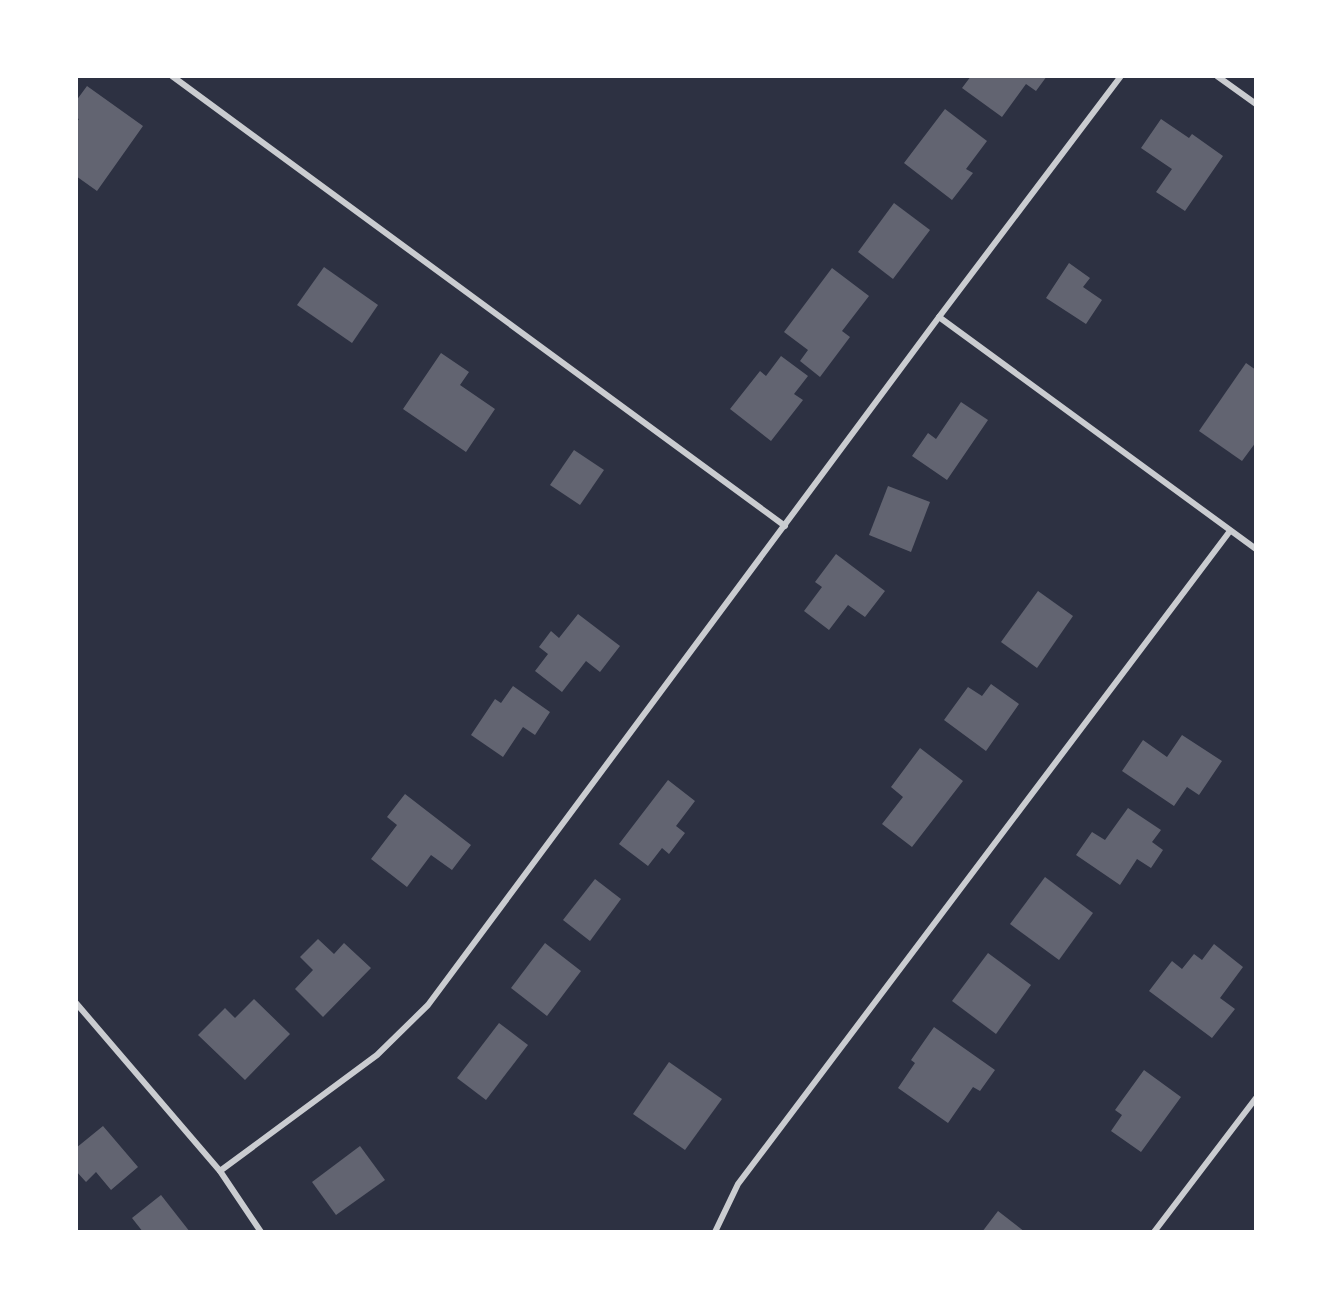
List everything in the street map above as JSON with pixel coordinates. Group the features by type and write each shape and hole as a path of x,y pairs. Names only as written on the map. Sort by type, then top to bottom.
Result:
{"street":[{"path":"172,76 785,526"},
{"path":"220,1171 377,1055 428,1005 1121,76"},
{"path":"1217,76 1256,104"},
{"path":"939,317 1256,549"},
{"path":"715,1232 738,1184 1230,531"},
{"path":"76,1003 220,1171 261,1232"},
{"path":"1154,1232 1256,1098"}],"building":[{"path":"971,76 1047,76 1036,91 1026,84 1002,117 962,88"},
{"path":"87,86 143,126 97,191 76,176 76,123 79,119 76,118 76,101"},
{"path":"945,109 987,141 966,169 973,173 952,200 904,163"},
{"path":"1161,119 1189,138 1192,134 1223,156 1185,211 1156,192 1172,169 1141,148"},
{"path":"894,203 930,230 893,279 858,252"},
{"path":"1069,263 1090,278 1083,287 1102,300 1086,324 1046,298"},
{"path":"324,267 378,305 352,343 297,305"},
{"path":"832,268 869,296 842,331 850,337 820,377 800,361 808,350 784,332"},
{"path":"441,353 469,372 460,385 495,409 466,452 403,409"},
{"path":"781,356 808,376 794,394 803,400 771,441 730,409 760,371 766,376"},
{"path":"1246,363 1256,370 1256,442 1242,461 1199,431"},
{"path":"961,402 988,420 947,480 912,456 928,433 936,439"},
{"path":"574,450 604,470 580,505 550,485"},
{"path":"888,486 930,502 911,552 869,535"},
{"path":"836,554 885,591 865,617 848,605 829,630 804,611 822,587 815,582"},
{"path":"1038,591 1073,616 1037,668 1001,642"},
{"path":"578,614 620,646 600,672 586,661 562,692 535,671 548,654 539,647 551,631 559,638"},
{"path":"991,684 1019,704 986,751 944,720 968,687 982,696"},
{"path":"513,686 550,712 535,735 523,727 503,757 471,735 495,699 501,703"},
{"path":"1182,735 1222,761 1199,795 1187,787 1174,806 1122,771 1143,740 1167,757"},
{"path":"920,748 963,781 912,847 882,824 903,797 891,787"},
{"path":"668,780 695,801 676,826 685,833 669,854 662,848 648,866 619,844"},
{"path":"405,794 471,845 452,870 431,855 407,887 371,859 397,825 387,817"},
{"path":"1128,808 1161,830 1152,842 1163,850 1151,868 1137,859 1120,885 1076,855 1092,832 1105,840"},
{"path":"1045,877 1093,913 1059,960 1010,924"},
{"path":"595,879 621,899 590,941 563,920"},
{"path":"318,939 334,954 344,943 371,968 323,1017 295,989 313,970 300,957"},
{"path":"545,943 581,971 547,1016 511,988"},
{"path":"1214,944 1243,967 1220,998 1235,1009 1212,1038 1149,991 1172,961 1182,969 1194,954 1202,960"},
{"path":"988,953 1031,985 996,1034 952,1001"},
{"path":"254,999 290,1034 245,1080 198,1035 225,1008 235,1018"},
{"path":"499,1023 528,1045 486,1100 457,1078"},
{"path":"934,1027 995,1070 980,1091 973,1087 948,1123 898,1088 915,1063 911,1060"},
{"path":"669,1062 722,1099 685,1150 633,1114"},
{"path":"1144,1070 1181,1097 1141,1152 1111,1131 1122,1115 1115,1110"},
{"path":"103,1126 138,1167 111,1190 96,1172 86,1182 76,1171 76,1148"},
{"path":"360,1146 385,1180 336,1215 312,1182"},
{"path":"161,1195 190,1232 143,1232 132,1218"},
{"path":"998,1211 1025,1232 982,1232"}]}
